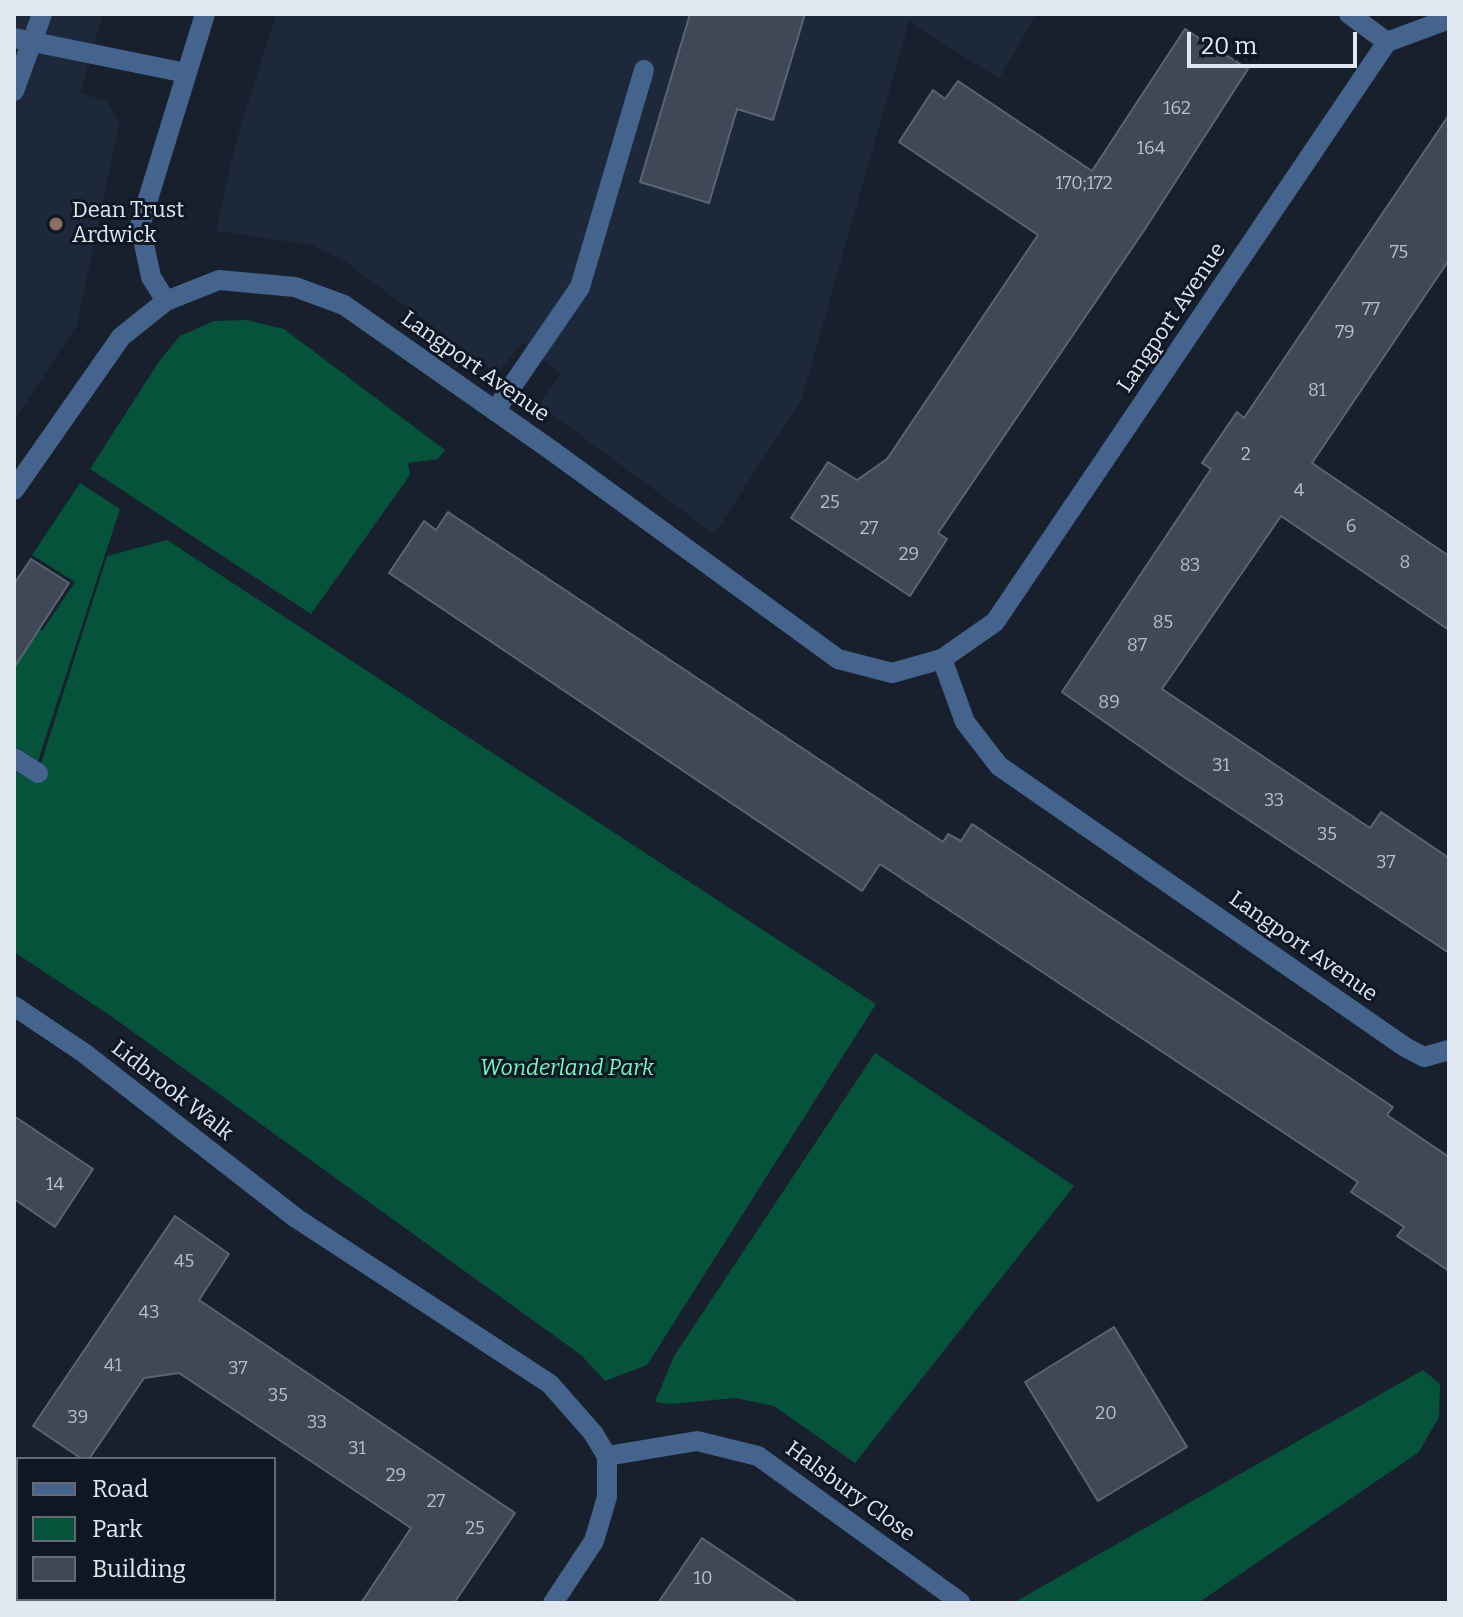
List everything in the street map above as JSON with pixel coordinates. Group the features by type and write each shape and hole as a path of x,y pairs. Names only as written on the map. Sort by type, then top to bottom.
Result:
{"street":[{"path":"14,91 22,40 42,14"},
{"path":"166,301 151,277 140,225 205,14"},
{"path":"1349,14 1387,42 1449,19"},
{"path":"22,40 186,73"},
{"name":"Langport Avenue","path":"14,490 121,337 166,301 219,280 295,287 344,305 838,659 892,673 942,659 995,622 1387,42"},
{"path":"495,411 580,287 644,70"},
{"name":"Langport Avenue","path":"942,659 965,722 999,766 1405,1047 1424,1057 1449,1050"},
{"path":"14,758 38,773"},
{"name":"Lidbrook Walk","path":"14,1006 84,1053 296,1218 550,1384 593,1433 607,1456"},
{"name":"Halsbury Close","path":"607,1456 697,1441 758,1456 960,1602"},
{"path":"553,1603 594,1541 607,1497 607,1456"}],"shaded area":[{"name":"Dean Trust Ardwick","path":"14,14 103,14 80,93 106,101 119,123 77,325 14,420"},
{"path":"276,14 1036,14 999,79 909,21 801,401 714,534 539,404 561,374 522,342 497,374 343,260 312,245 216,231 235,146"}],"green space":[{"path":"246,320 284,329 445,450 438,459 408,463 410,475 311,614 90,469 160,360 180,336 214,321"},
{"path":"80,483 120,509 38,761 14,746 14,613 42,631 75,582 32,555"},
{"name":"Wonderland Park","path":"167,540 876,1004 647,1365 605,1381 581,1355 111,1016 14,952 14,771 35,782 107,556"},
{"path":"875,1053 1074,1186 855,1463 774,1406 735,1398 670,1404 655,1402 674,1356"},
{"path":"1423,1370 1440,1384 1439,1417 1419,1452 1198,1603 1013,1603"}],"building":[{"path":"690,14 805,14 773,120 737,109 709,203 640,182"},
{"path":"1185,29 1248,69 1143,232 938,533 947,539 910,596 791,518 828,462 857,480 887,459 1038,235 899,142 933,90 945,99 958,81 1092,171"},
{"path":"1449,115 1449,260 1312,463 1449,556 1449,630 1281,516 1162,689 1370,828 1381,812 1449,858 1449,953 1062,692 1211,469 1202,463 1237,412 1244,418"},
{"path":"448,512 943,842 948,834 961,841 972,824 1393,1107 1387,1115 1449,1157 1449,1271 1397,1236 1404,1227 1351,1192 1358,1182 880,864 862,891 389,573 424,521 436,530"},
{"path":"31,559 69,583 14,668 14,584"},
{"path":"14,1116 93,1169 55,1227 14,1199"},
{"path":"175,1216 229,1254 199,1300 515,1513 454,1603 361,1603 411,1528 179,1373 144,1378 90,1457 79,1457 33,1426"},
{"path":"1114,1327 1187,1447 1098,1501 1025,1382"},
{"path":"702,1538 798,1603 658,1603"}],"place":[{"name":"Dean Trust Ardwick","path":"56,224"}]}
